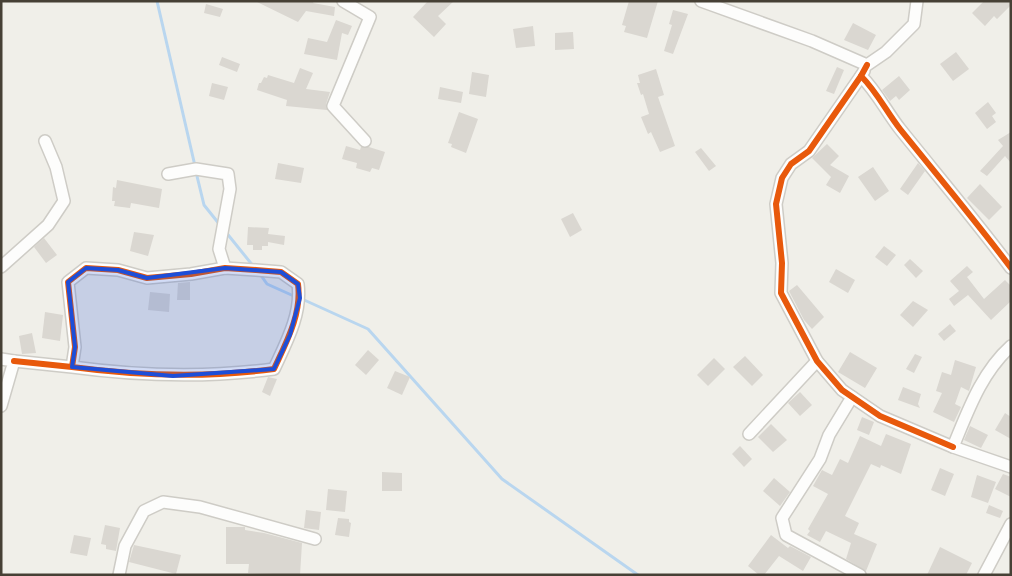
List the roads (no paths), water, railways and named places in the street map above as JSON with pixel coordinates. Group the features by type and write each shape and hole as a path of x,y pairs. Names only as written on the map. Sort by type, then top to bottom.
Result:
{"street":[{"path":"342,1 370,17 333,106 365,141"},
{"path":"701,1 812,41 867,65"},
{"path":"917,1 914,24 886,52 867,65 809,151 791,164 782,178 776,204 782,263 781,292 816,361 842,390 880,416 953,447 1011,467"},
{"path":"861,76 876,91 899,127 952,190 1011,268"},
{"path":"1,267 48,226 64,201 56,167 45,141"},
{"path":"168,174 196,169 228,174 230,189 219,248 225,268"},
{"path":"1,359 124,374 173,376 238,374 274,369 290,335 300,298 298,284 281,272 225,268 191,274 147,278 118,270 86,268 68,282 75,347 72,367"},
{"path":"953,447 978,389 1000,356 1011,346"},
{"path":"1,406 14,361"},
{"path":"749,434 816,361"},
{"path":"852,397 829,435 820,459 782,518 786,535 860,575"},
{"path":"119,575 125,546 144,511 163,502 200,507 315,539"},
{"path":"984,575 1011,524"}],"waterway":[{"path":"157,1 195,166"},
{"path":"196,172 204,205 220,225"},
{"path":"225,231 254,267"},
{"path":"260,274 267,284 296,297"},
{"path":"302,299 368,329 502,479 638,575"}]}
